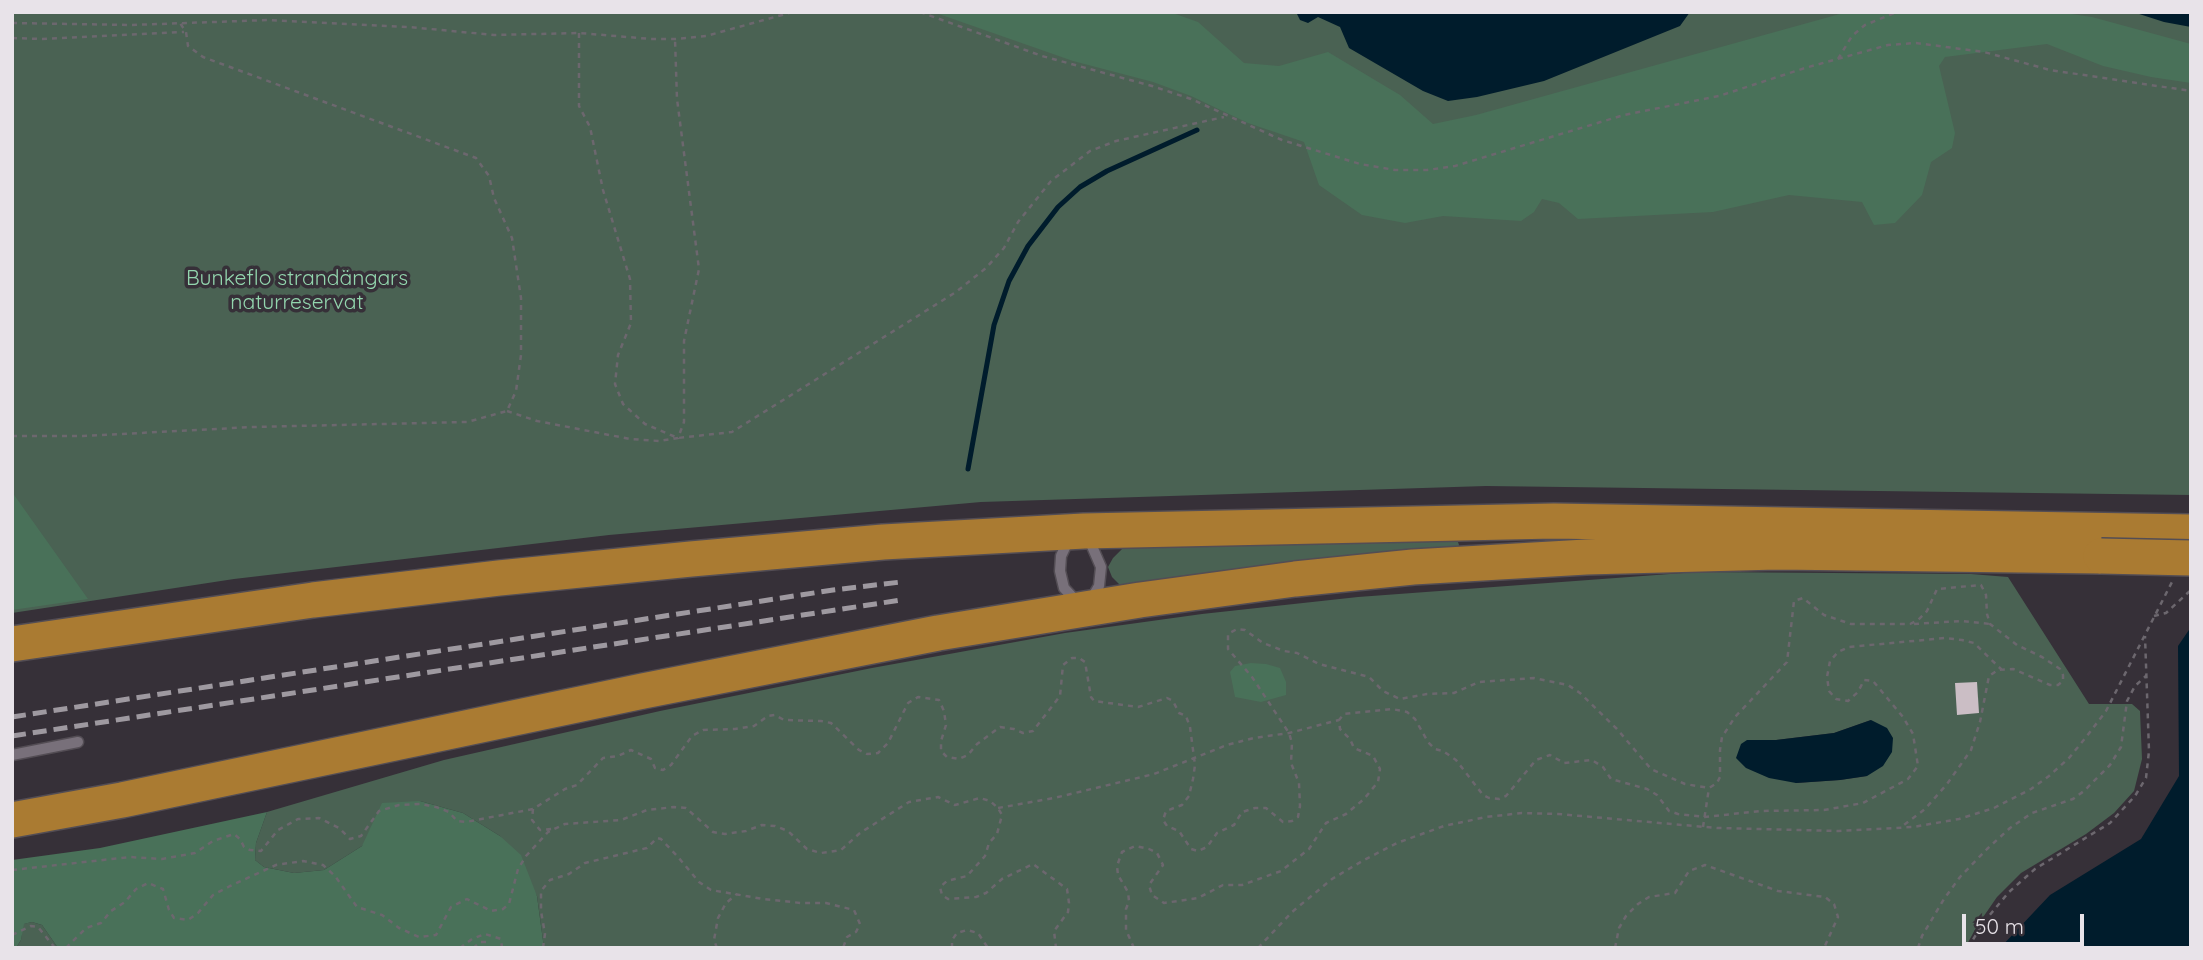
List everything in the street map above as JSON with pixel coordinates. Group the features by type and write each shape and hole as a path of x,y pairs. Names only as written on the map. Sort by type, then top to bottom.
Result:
{"highway":[{"path":"12,644 313,600 499,578 883,542 1079,531 1554,522 2101,543 2191,558"},
{"path":"12,820 122,800 516,717 899,641 1084,609 1295,579 1573,558 2101,543 2191,532"}],"lane":[{"path":"1079,531 1101,567 1099,586 1084,609 1064,588 1060,571 1061,556 1079,531"},
{"path":"12,755 78,742"}],"path":[{"path":"12,23 74,26 269,20 409,27 494,35 579,33 675,39 706,36 793,12"},
{"path":"920,12 1042,56 1191,99 1282,140 1360,164 1395,170 1427,170 1455,166 1624,115 1719,96 1888,45 1916,43 1984,52 2050,70 2191,91"},
{"path":"1838,59 1852,36 1865,25 1897,12"},
{"path":"180,23 186,32 188,46 203,57 476,158 489,176 494,198 512,238 521,298 521,355 516,391 507,411"},
{"path":"12,38 186,32"},
{"path":"579,33 579,106 590,127 603,190 630,279 631,323 618,355 615,384 623,404 645,424 678,438"},
{"path":"675,39 677,99 699,269 684,341 684,422 678,438"},
{"path":"12,436 467,422 507,411 537,421 630,439 659,441 732,432 956,292 986,268 1051,181 1090,151 1116,141 1226,116"},
{"path":"1910,624 1927,611 1937,589 1980,585 1986,595 1990,624"},
{"path":"1258,948 1292,912 1332,879 1397,843 1444,826 1486,817 1522,813 1558,814 1703,827 1839,831 1900,828 1959,819 1994,808 2031,789 2069,758 2106,711 2154,616 2166,612 2191,590"},
{"path":"12,870 130,857 162,859 195,853 213,841 234,834 244,847 261,851 278,830 298,819 319,818 339,828 350,839 361,836 379,811 399,805 420,804 436,807 449,812 457,821 466,822 533,809 565,789 577,785 603,758 631,750 651,759 655,768 663,770 671,765 692,736 703,730 754,726 768,716 775,715 784,720 831,723 859,750 867,754 878,753 888,743 908,703 918,697 939,701 946,725 941,751 947,757 959,758 968,755 977,744 1000,727 1023,733 1032,732 1060,696 1063,665 1072,658 1085,662 1094,701 1138,707 1167,698 1186,716 1195,765 1189,796 1182,805 1166,811 1163,820 1167,826 1179,831 1191,849 1198,851 1208,846 1217,833 1234,825 1242,812 1266,808 1283,822 1298,817 1299,783 1291,763 1292,743 1289,733 1252,677 1228,649 1228,634 1237,629 1245,630 1263,643 1297,653 1319,664 1369,677 1383,691 1400,699 1454,693 1479,682 1534,678 1568,685 1617,729 1651,769 1685,784 1709,788 1717,783 1720,777 1722,737 1735,717 1787,662 1794,601 1798,598 1803,598 1824,615 1851,624 1961,621 1990,624 2017,645 2060,669 2063,675 2063,681 2058,685 2050,685 2013,669 2002,670 1989,676 1980,722 1970,750 1947,784 1925,809 1900,828"},
{"path":"1968,948 1983,923 2009,892 2035,869 2109,823 2135,796 2146,778 2149,751 2145,634"},
{"path":"999,808 1153,774 1227,745 1339,720 1344,713 1392,709 1407,712 1415,719 1428,742 1435,749 1456,760 1483,795 1489,798 1499,799 1506,796 1536,760 1550,755 1564,763 1592,760 1603,766 1611,779 1657,794 1669,811 1678,814 1705,817 1760,811 1844,808 1884,793 1916,771 1918,756 1913,734 1903,717 1873,681 1864,680 1858,692 1848,701 1836,699 1829,691 1827,677 1830,661 1838,652 1849,647 1945,638 1974,643 2002,670"},
{"path":"1918,948 1944,899 1960,877 1987,849 2032,813 2073,799 2110,765 2121,747 2127,701 2135,686 2147,675"},
{"path":"1134,948 1126,930 1128,892 1116,866 1122,852 1135,846 1157,853 1163,865 1150,885 1150,890 1157,900 1164,903 1198,898 1223,885 1242,886 1281,872 1309,849 1326,823 1346,814 1364,799 1378,782 1378,763 1373,756 1354,748 1350,739 1340,729 1339,720"},
{"path":"1703,827 1709,788"},
{"path":"66,948 86,928 101,923 136,889 148,883 163,889 174,918 188,920 198,913 213,895 230,886 276,865 303,861 323,865 335,876 357,907 382,915 399,928 419,937 436,935 452,907 467,899 491,911 503,909 509,904 518,869 526,856 548,832 565,824 621,820 647,810 685,808 712,832 726,834 762,825 775,826 788,831 807,849 821,853 841,850 896,808 924,798 938,797 955,804 980,798 990,801 999,808 1001,822 985,856 967,876 947,881 940,887 942,895 948,899 976,897 986,893 1002,879 1033,864 1066,889 1068,912 1054,931 1056,948"},
{"path":"533,809 532,820 540,830 556,828"},
{"path":"543,948 545,934 541,891 550,880 569,874 584,863 647,848 657,838 661,839 699,882 711,890 801,903 826,903 854,910 860,924 856,932 848,937 843,948"},
{"path":"1615,948 1619,928 1638,904 1649,897 1675,893 1689,871 1705,865 1778,891 1825,897 1835,904 1838,917 1824,948"},
{"path":"717,948 714,940 718,918 726,903 737,894"},
{"path":"12,935 31,926 38,928 55,948"},
{"path":"952,948 952,940 957,933 967,930 978,933 988,948"},
{"path":"460,948 485,934 501,939 502,948"},
{"path":"473,948 481,942 486,942 487,948"}],"green space":[{"name":"Bunkeflo strandängars naturreservat","path":"12,12 2191,12 2191,495 1486,486 981,502 609,535 234,579 12,613"},
{"path":"933,12 1170,12 1198,22 1244,63 1279,66 1328,52 1400,95 1433,124 1476,115 1847,12 2058,12 2092,17 2191,44 2191,83 2103,66 2047,44 1945,57 1939,66 1955,133 1952,148 1931,162 1922,195 1895,223 1874,225 1862,202 1789,195 1713,212 1578,219 1559,203 1542,199 1534,212 1521,221 1443,216 1405,223 1362,215 1319,185 1304,142 1248,123 1191,96 1153,82 1073,61"},
{"path":"12,492 88,599 12,610"},
{"path":"1456,536 1458,550 1122,587 1112,577 1108,567 1126,545"},
{"path":"1697,572 1971,574 2008,577 2089,704 2132,704 2140,711 2142,759 2134,791 2114,813 2086,834 2021,873 1997,897 1965,948 544,948 537,896 500,836 463,813 420,801 362,846 324,870 294,873 264,867 255,860 256,843 267,812 444,760 660,711 872,668 1065,633 1202,614 1358,597","holes":["1871,720 1867,776 1796,783 1747,740 1776,740 1834,733"]},
{"path":"1251,663 1280,668 1286,682 1286,695 1261,702 1235,697 1230,672 1235,666"},
{"path":"420,801 463,813 500,836 521,855 537,896 544,948 58,948 42,925 32,922 24,924 21,940 16,948 12,948 12,860 100,848 267,812 256,843 255,860 264,867 294,873 324,870 362,846 382,803"},
{"path":"32,922 42,925 58,948 16,948 21,940 23,924"}],"water":[{"path":"1296,12 1690,12 1680,26 1544,81 1448,101 1423,91 1349,48 1340,27 1318,17 1308,23 1300,20"},
{"path":"2133,12 2191,12 2191,27 2164,22"},
{"path":"2191,627 2191,948 2000,948 2050,895 2141,839 2179,776 2178,646"},
{"path":"1871,720 1887,728 1893,738 1892,752 1883,766 1867,776 1796,783 1769,778 1746,768 1736,758 1741,744 1747,740 1776,740 1834,733"}],"building":[{"path":"1977,682 1979,713 1957,715 1955,683"}],"waterway":[{"path":"968,469 994,325 1009,281 1028,246 1058,207 1080,187 1107,171 1197,130"}],"railway":[{"path":"12,717 833,590 901,582"},
{"path":"12,736 901,600"}]}
